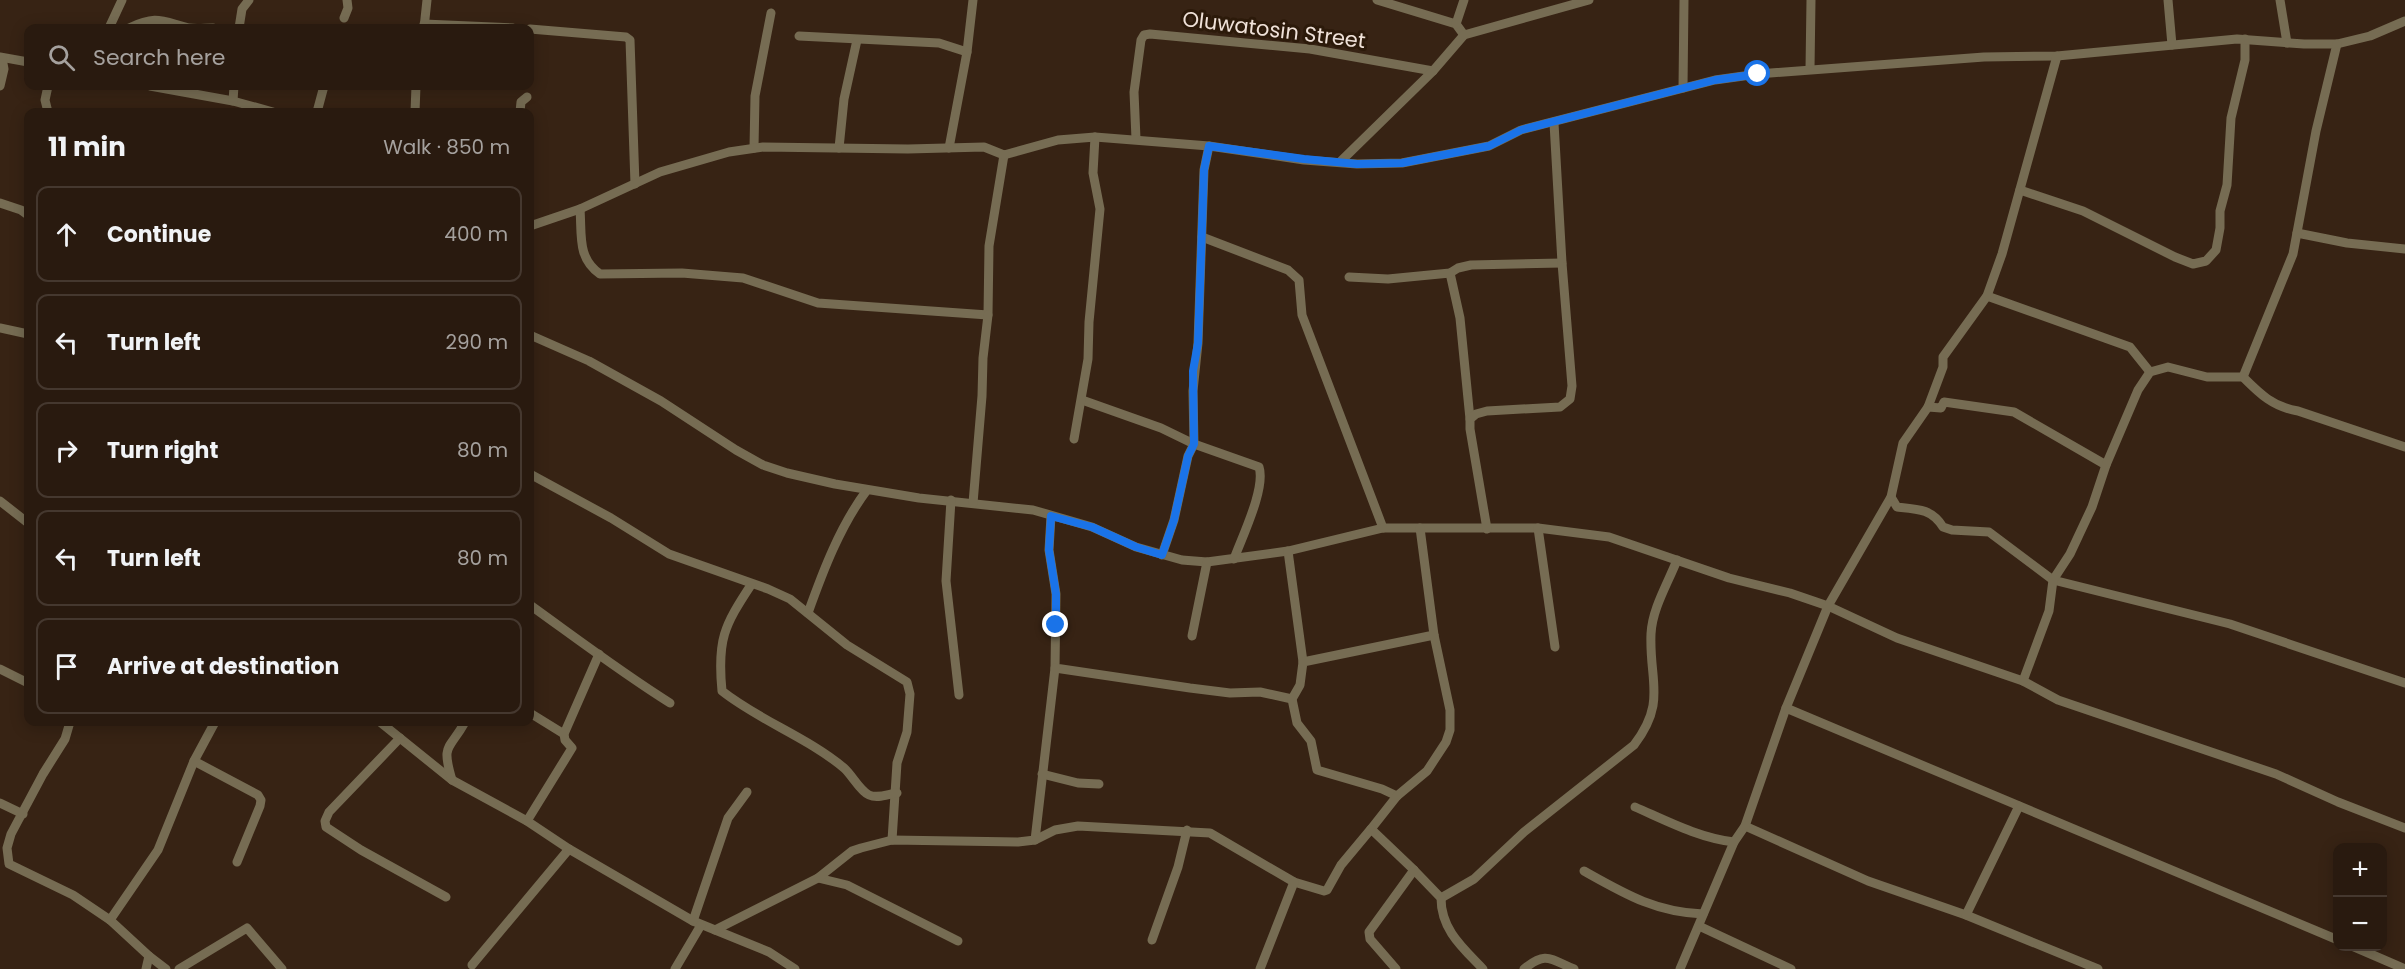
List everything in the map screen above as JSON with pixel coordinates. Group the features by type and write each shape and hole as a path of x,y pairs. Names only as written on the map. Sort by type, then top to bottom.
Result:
{"street":[{"path":"111,24 122,0"},
{"path":"239,24 242,9 249,0"},
{"path":"344,18 348,8 347,0"},
{"path":"424,24 427,0"},
{"path":"949,148 967,52 973,0"},
{"path":"1377,0 1456,24 1464,35"},
{"path":"1456,24 1464,0"},
{"path":"1340,162 1433,71 1464,35 1589,0"},
{"path":"1683,88 1684,0"},
{"path":"1810,69 1811,0"},
{"path":"2168,0 2172,45"},
{"path":"2280,0 2287,43"},
{"path":"754,148 755,96 771,13"},
{"path":"137,24 148,19 177,24"},
{"path":"534,222 580,209 660,172 729,152 754,148 984,147 1004,155 1058,140 1095,137 1209,146 1285,158 1402,163 1489,146 1521,130 1715,80 1810,69 1869,67 1984,57 2057,56 2245,39 2337,44 2370,36 2405,21"},
{"path":"534,29 626,37 630,40 635,184"},
{"name":"Oluwatosin Street","path":"1136,139 1134,92 1141,40 1144,35 1310,49 1433,71"},
{"path":"800,36 939,44 967,52"},
{"path":"2020,190 2084,212 2193,264 2206,261 2216,250 2220,228 2220,212 2227,185 2231,118 2245,60 2245,39"},
{"path":"839,148 844,99 857,40"},
{"path":"2243,377 2293,254 2316,131 2337,44"},
{"path":"1680,969 1734,842 1745,826 1786,708 1828,606 1891,497 1904,443 1929,407 1943,357 1987,296 2002,254 2057,56"},
{"path":"0,86 4,69 1,58 24,61"},
{"path":"47,90 45,100 47,108"},
{"path":"172,90 258,108"},
{"path":"233,101 234,90"},
{"path":"318,108 323,90"},
{"path":"415,108 416,90"},
{"path":"520,108 521,102 527,97"},
{"path":"1470,419 1476,414 1487,411 1560,407 1570,399 1572,386 1554,123"},
{"path":"1074,439 1088,359 1089,322 1100,209 1093,173 1095,137"},
{"path":"1162,555 1174,520 1188,456 1194,444 1193,381 1198,343 1204,170 1209,146"},
{"path":"973,502 982,396 982,358 988,315 989,246 1004,155"},
{"path":"0,204 24,212"},
{"path":"580,209 584,255 589,266 600,274 682,273 743,278 818,303 988,315"},
{"path":"2296,233 2347,243 2405,249"},
{"path":"1202,237 1288,270 1299,280 1302,315 1383,528"},
{"path":"1348,277 1388,279 1450,273 1458,268 1471,265 1562,263"},
{"path":"1450,273 1460,318 1470,429 1487,529"},
{"path":"1987,296 2130,347 2150,372"},
{"path":"0,328 24,333"},
{"path":"534,337 589,361 661,401 763,465 787,473 867,490 1033,510 1092,527 1136,547 1182,560 1207,562 1288,551 1383,528 1538,528 1609,537 1729,578 1790,593 1828,606 1897,638 2023,681 2058,700 2276,774 2338,802 2405,827"},
{"path":"2023,681 2049,611 2052,580 2070,554 2092,507 2106,465 2138,390 2150,372 2168,367 2208,376 2243,377 2264,398 2282,408 2298,411 2405,447"},
{"path":"1082,400 1259,467 1261,474 1259,489 1234,559"},
{"path":"1929,407 1941,408 1944,402 2014,412 2106,465"},
{"path":"534,476 611,518 669,554 790,599 847,645 907,682 910,694 909,713 907,732 897,764 897,793 892,840"},
{"path":"808,613 822,572 857,503 867,490"},
{"path":"1891,497 1898,507 1925,510 1936,516 1943,527 1952,530 1989,532 2052,580 2230,624 2405,682"},
{"path":"951,500 946,581 959,695"},
{"path":"0,501 24,520"},
{"path":"1035,840 1055,668 1056,594 1049,550 1051,516"},
{"path":"715,930 818,878 852,852 892,840 1018,842 1035,840 1055,830 1078,826 1210,833 1294,882 1321,891 1327,890 1341,865 1397,796 1427,771 1446,742 1450,730 1450,710 1434,635 1420,528"},
{"path":"1538,528 1555,647"},
{"path":"1288,551 1303,662 1300,685 1292,699 1297,723 1311,741 1317,770 1382,789 1397,796"},
{"path":"1441,898 1473,879 1524,832 1634,745 1646,729 1654,704 1655,673 1651,633 1655,612 1677,560"},
{"path":"1192,636 1207,562"},
{"path":"751,585 723,633 720,656 722,691 737,703 817,748 845,769 866,793 878,796 897,793"},
{"path":"534,608 627,676 670,703"},
{"path":"1303,662 1434,635"},
{"path":"527,821 572,748 565,741 564,734 599,654"},
{"path":"1055,668 1230,693 1260,692 1292,699"},
{"path":"0,669 24,681"},
{"path":"1786,708 2333,938"},
{"path":"534,715 564,734"},
{"path":"69,726 65,739 43,774 11,834 7,848 9,864 73,895 110,920 166,969"},
{"path":"110,920 158,850 194,761 213,726"},
{"path":"385,726 452,780 527,821 569,849 697,923 769,952 795,969"},
{"path":"452,780 445,757 449,744 462,726"},
{"path":"400,738 329,812 325,821 326,827 361,850 446,897"},
{"path":"194,761 258,795 261,800 237,862"},
{"path":"1042,774 1078,783 1099,784"},
{"path":"675,969 697,923 728,818 747,792"},
{"path":"0,803 23,814"},
{"path":"1966,915 2019,806"},
{"path":"1635,807 1694,833 1715,840 1734,842"},
{"path":"1745,826 1868,881 1966,915 2098,969"},
{"path":"1371,829 1441,898 1441,909 1452,937 1483,969"},
{"path":"1152,940 1178,867 1187,830"},
{"path":"472,965 569,849"},
{"path":"1396,969 1370,939 1369,932 1414,870"},
{"path":"1584,871 1650,906 1680,913 1703,914"},
{"path":"818,878 847,885 958,941"},
{"path":"1260,969 1294,882"},
{"path":"1699,926 1791,969"},
{"path":"179,969 247,928 282,969"},
{"path":"2364,951 2405,969"},
{"path":"146,969 149,956"},
{"path":"1524,969 1537,958 1548,958 1574,969"}],"route":[{"path":"1056,625 1056,594 1049,550 1051,516 1092,527 1136,547 1162,555 1174,520 1188,456 1194,444 1193,371 1198,343 1204,170 1209,146 1246,150 1285,158 1357,164 1402,163 1489,146 1521,130 1715,80 1758,74"}]}
